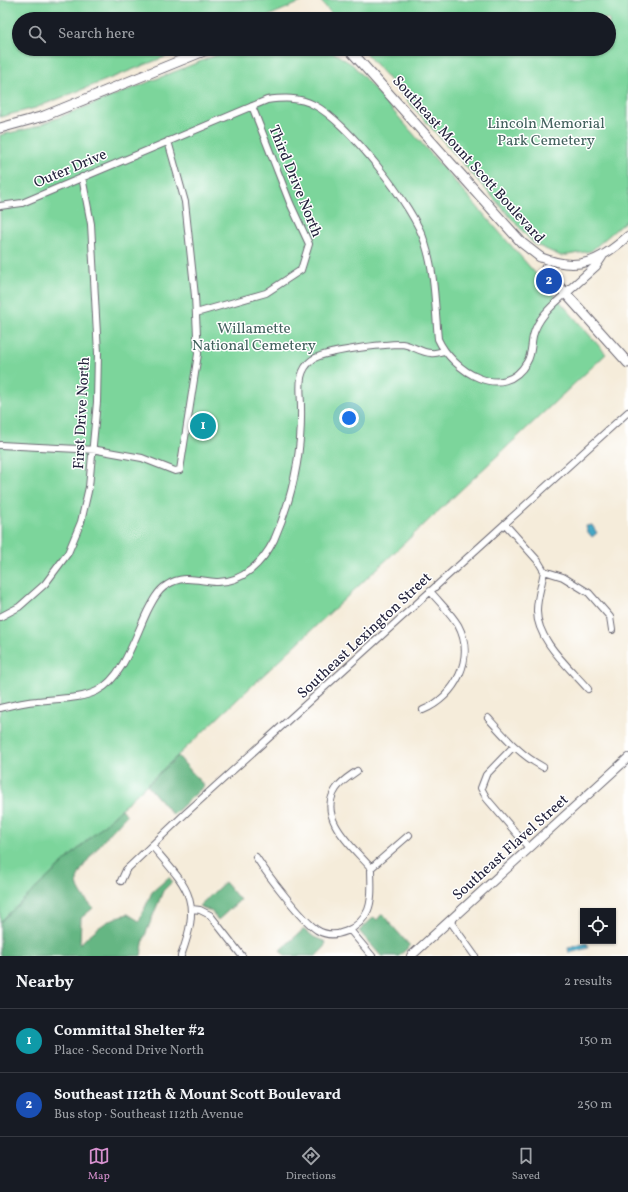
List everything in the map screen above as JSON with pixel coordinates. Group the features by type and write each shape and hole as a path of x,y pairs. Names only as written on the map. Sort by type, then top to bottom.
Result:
{"main road":[{"path":"0,128 50,114 192,56"},
{"name":"Southeast Mount Scott Boulevard","path":"355,56 526,247 540,257"},
{"path":"546,268 628,363"}],"street":[{"name":"Outer Drive","path":"0,206 22,203 267,100 294,99 315,105 338,123 381,171 411,212 425,241 432,273 438,339 444,351"},
{"name":"Third Drive North","path":"196,313 266,293 301,270 309,244 290,203 252,106"},
{"path":"0,445 93,452 97,450 142,458 176,471 180,470 198,354 196,313 185,202 168,141"},
{"name":"First Drive North","path":"0,617 19,607 45,584 68,553 81,522 90,487 97,402 98,353 91,224 82,177"},
{"name":"Southeast Mount Scott Boulevard","path":"540,257 554,262 573,264 591,262 603,256 628,236"},
{"name":"Southeast Mount Scott Boulevard","path":"566,293 596,266 603,256"},
{"path":"540,257 546,268"},
{"path":"0,708 35,701 80,696 98,691 110,682 118,673 150,607 164,586 172,581 189,578 218,582 229,580 244,574 257,566 269,550 278,531 293,480 301,432 299,384 301,374 309,362 323,354 392,345 411,345 431,354 444,351 460,368 471,375 484,380 508,379 519,372 526,363 537,323 566,293"},
{"name":"Southeast Lexington Street","path":"121,881 126,870 231,772 268,741 430,591 628,412"},
{"path":"505,524 544,571 563,577 589,594 610,617 612,630"},
{"path":"544,571 537,609 540,629 548,643 588,689"},
{"path":"423,710 441,700 456,684 462,669 463,659 463,643 458,625 430,591"},
{"path":"488,718 513,747 543,767"},
{"path":"513,747 486,775 481,788 487,799 529,848"},
{"name":"Southeast Flavel Street","path":"411,956 628,758"},
{"path":"256,857 266,872 317,930 333,935 350,930 367,912 370,900 371,868 339,831 331,813 330,804 336,789 357,771"},
{"path":"371,868 409,835"},
{"path":"152,846 180,879 187,890 192,909 189,934 181,956"},
{"path":"192,909 200,910 210,915 242,956"},
{"path":"450,921 475,956"},
{"path":"350,930 372,956"}],"green space":[{"path":"0,0 306,0 278,12 12,12 12,56 167,56 35,108 0,117"},
{"name":"Lincoln Memorial Park Cemetery","path":"320,0 628,0 628,219 591,251 561,256 534,244 368,56 616,56 616,12 330,12"},
{"name":"Willamette National Cemetery","path":"214,56 339,56 353,65 606,354 0,922 0,135 32,128"},
{"path":"178,756 204,786 173,815 147,785"},
{"path":"121,809 127,815 90,857 83,867 77,881 77,885 83,896 93,908 81,918 80,944 107,922 121,916 128,914 139,921 152,892 169,877 172,882 163,891 144,938 141,956 0,956 0,922"},
{"path":"225,882 240,900 218,920 211,911 199,906"},
{"path":"382,914 410,946 399,956 381,956 359,931 374,917 377,920"},
{"path":"304,929 314,937 326,942 324,948 316,956 285,956 280,950"}],"water":[{"path":"592,525 597,533 592,537 587,531 586,526"},
{"path":"587,944 588,948 569,953 568,948"}],"place":[{"name":"Southeast 112th & Mount Scott Boulevard","path":"549,281"},
{"name":"Committal Shelter #2","path":"203,426"}]}
